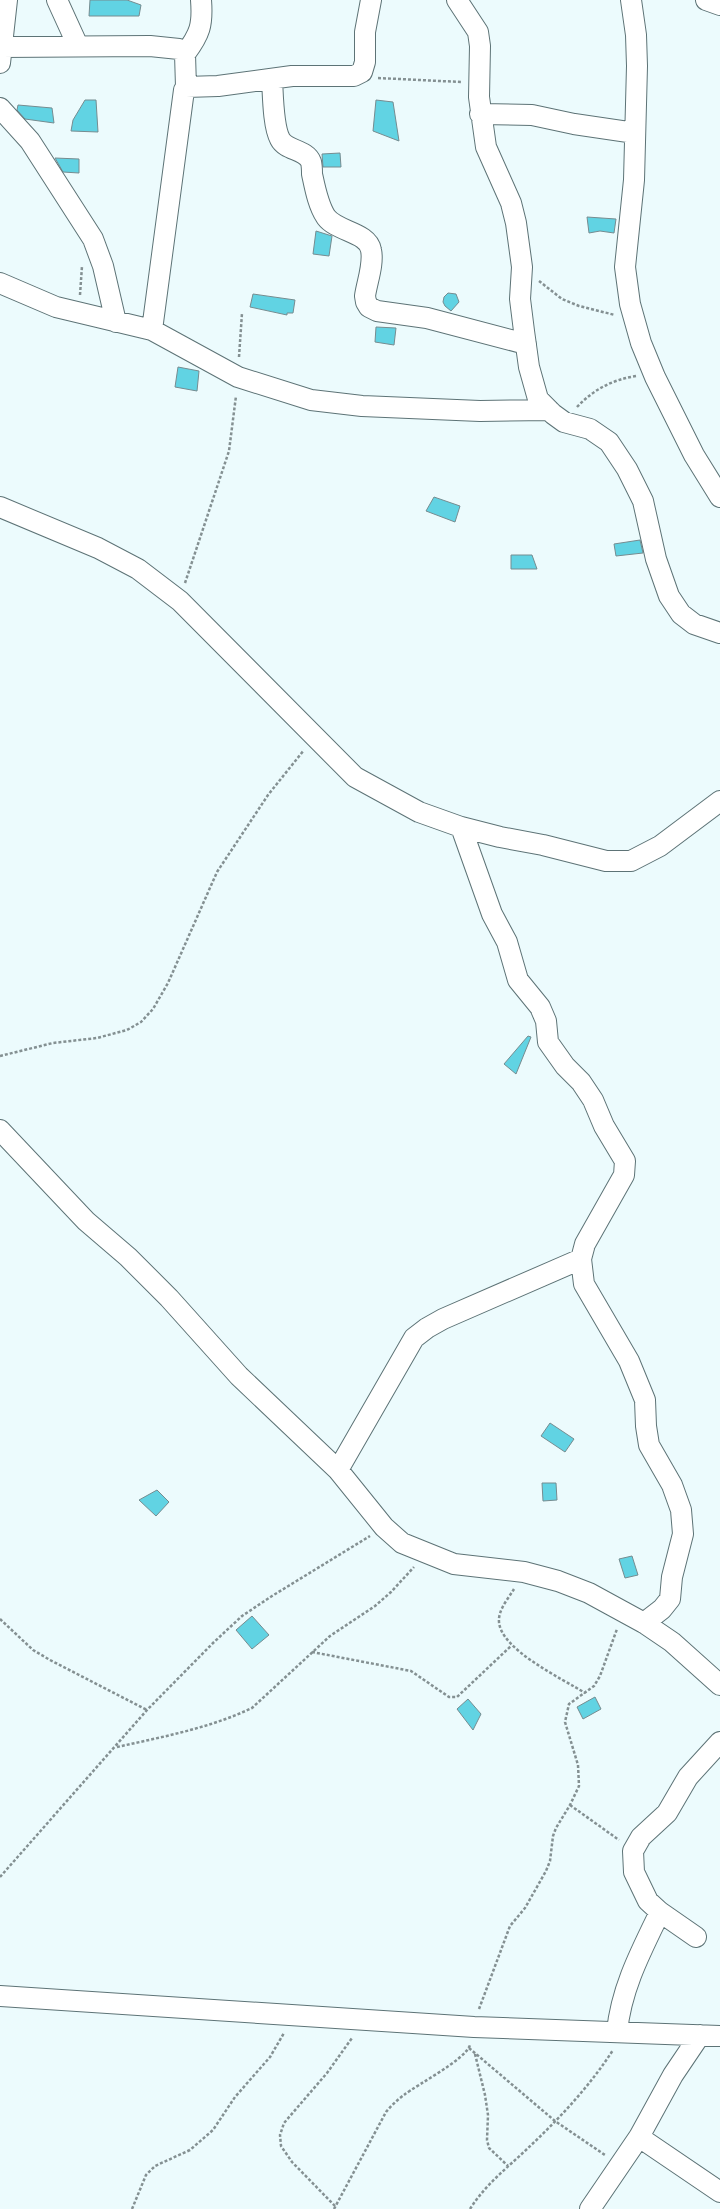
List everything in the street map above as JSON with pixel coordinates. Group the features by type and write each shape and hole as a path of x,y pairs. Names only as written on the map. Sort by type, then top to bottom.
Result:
{"street":[{"path":"7,0 1,55 78,46 156,46 179,49 185,54"},
{"path":"57,0 78,46"},
{"path":"152,330 182,98 186,87 185,54 197,38 202,24 201,0"},
{"path":"186,87 218,86 292,76 354,76 362,72 365,62 365,32 371,0"},
{"path":"457,0 478,32 480,46 480,114 486,147 510,203 514,217 522,267 520,299 529,367 538,399 557,416"},
{"path":"631,0 636,35 637,66 634,180 625,267 630,304 641,343 655,377 694,455 720,497"},
{"path":"706,0 720,5"},
{"path":"272,79 280,140 291,148 305,155 311,162 319,203 327,218 336,227 363,238 369,244 372,251 365,296 369,307 377,311 427,318 526,344"},
{"path":"0,108 30,140 93,239 106,279 116,322"},
{"path":"480,114 532,115 574,124 635,133"},
{"path":"0,283 35,299 79,313 152,330 238,377 311,400 362,406 557,416 590,429 609,442 627,469 643,501 656,559 669,596 680,614 694,624 720,634"},
{"path":"0,507 98,548 138,569 180,601 314,737 355,776 419,812 461,827 606,861 631,861 660,846 720,801"},
{"path":"461,827 492,914 507,942 518,980 540,1007 546,1021 548,1042 564,1066 581,1082 593,1100 604,1126 625,1161 626,1168 624,1175 585,1244 581,1259 584,1284 629,1361 645,1400 646,1426 649,1445 672,1485 681,1510 683,1534 672,1577 670,1599 662,1609 644,1623"},
{"path":"0,1130 86,1221 128,1257 169,1298 239,1376 338,1470 384,1527 402,1543 423,1553 454,1564 524,1572 558,1581 589,1593 626,1612 672,1642 720,1685"},
{"path":"338,1470 414,1338 427,1328 443,1319 581,1259"},
{"path":"696,1937 660,1912 648,1901 640,1888 634,1872 633,1851 641,1837 667,1813 688,1777 720,1742"},
{"path":"621,2032 619,2011 624,1994 660,1912"},
{"path":"0,1996 474,2027 720,2036"},
{"path":"590,2209 639,2137 673,2075 700,2035"},
{"path":"639,2137 720,2192"}],"path":[{"path":"354,76 479,82"},
{"path":"79,313 82,260"},
{"path":"522,267 562,299 579,306 635,319"},
{"path":"180,601 229,451 235,414 242,312"},
{"path":"557,416 597,388 621,378 639,376 655,377"},
{"path":"0,1056 53,1044 112,1034 127,1030 141,1022 153,1009 168,983 217,872 268,795 314,737"},
{"path":"0,1877 147,1710 212,1643 242,1616 384,1527"},
{"path":"116,1747 192,1730 237,1716 252,1708 330,1636 375,1606 391,1592 415,1565 423,1553"},
{"path":"524,1572 504,1604 499,1622 502,1633 511,1646 585,1693"},
{"path":"366,2020 326,2073 284,2123 280,2134 281,2146 292,2162 335,2207 386,2112 394,2102 452,2063 469,2048 474,2027 510,1926 526,1908 540,1883 550,1862 553,1836 556,1828 570,1806 579,1786 580,1775 565,1722 569,1704 594,1686 600,1676 612,1640 626,1612"},
{"path":"0,1619 33,1650 147,1710"},
{"path":"311,1652 411,1671 449,1697 457,1697 511,1646"},
{"path":"570,1806 633,1851"},
{"path":"132,2209 146,2175 155,2166 190,2150 214,2130 236,2097 270,2058 295,2016"},
{"path":"470,2209 485,2188 555,2121 595,2075 621,2032"},
{"path":"469,2048 555,2121 621,2165"},
{"path":"475,2054 487,2109 488,2144 494,2155 508,2166"}],"building":[{"path":"90,0 127,0 141,5 139,16 89,16"},
{"path":"85,100 96,100 98,132 71,131 73,120"},
{"path":"376,100 393,102 399,141 373,131"},
{"path":"18,105 52,108 54,123 25,119 17,110"},
{"path":"340,153 341,167 323,167 322,154"},
{"path":"55,158 79,159 79,173 63,172"},
{"path":"587,217 616,219 614,233 600,231 589,233"},
{"path":"316,231 332,236 329,256 313,254"},
{"path":"448,293 456,294 459,302 451,311 443,302 444,297"},
{"path":"253,294 295,300 293,313 287,313 287,315 250,307"},
{"path":"376,327 396,328 394,345 375,342"},
{"path":"178,367 199,371 197,391 175,387"},
{"path":"434,497 460,506 455,522 426,511"},
{"path":"640,540 643,553 616,556 614,544"},
{"path":"511,555 532,555 537,569 511,569"},
{"path":"528,1036 531,1037 516,1074 504,1064"},
{"path":"550,1423 574,1439 565,1452 541,1436"},
{"path":"542,1483 556,1483 557,1500 543,1501"},
{"path":"157,1490 169,1502 156,1516 139,1500"},
{"path":"632,1556 638,1575 625,1578 619,1559"},
{"path":"252,1616 269,1635 252,1649 236,1630"},
{"path":"595,1697 601,1709 583,1719 577,1707"},
{"path":"468,1699 481,1714 473,1730 457,1709"}]}
